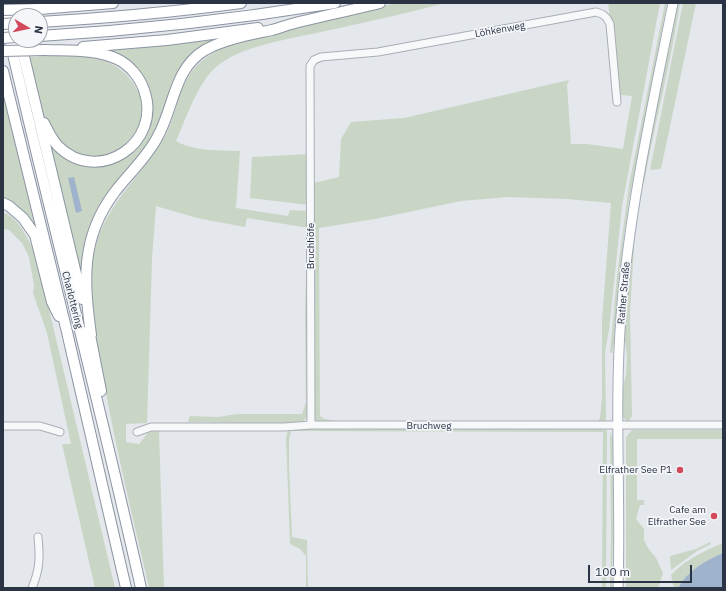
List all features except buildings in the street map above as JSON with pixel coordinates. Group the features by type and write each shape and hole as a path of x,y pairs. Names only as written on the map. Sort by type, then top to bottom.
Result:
{"highway":[{"path":"88,5 100,3"},
{"path":"3,11 113,3"},
{"path":"48,21 117,17 241,3"},
{"path":"48,35 199,22 335,3"},
{"path":"90,335 85,276 87,255 93,232 103,211 114,194 149,152 159,135 175,89 184,72 194,59 204,51 221,42 380,3"},
{"name":"Charlottering","path":"3,11 44,189 116,478 141,588"},
{"path":"45,50 167,40 294,23"},
{"path":"22,48 90,335 116,478"},
{"path":"3,51 86,51 118,59 132,70 142,83 147,99 147,116 143,131 134,144 123,154 109,160 92,162 78,160 58,146 49,134 35,103"},
{"name":"Charlottering","path":"3,71 67,332 126,588"},
{"path":"3,203 23,218 35,235 52,302 67,332"}],"main road":[{"name":"Rather Straße","path":"618,588 618,426 621,318 630,228 641,164 673,3"}],"street":[{"name":"Löhkenweg","path":"310,66 314,60 321,57 378,52 596,12 608,18 610,24 617,102"},
{"name":"Bruchhöfe","path":"310,66 311,425"},
{"name":"Bruchweg","path":"137,432 151,427 284,427 311,425 723,426"},
{"path":"3,426 40,426 60,432"},
{"path":"32,588 40,561 38,537"}],"green space":[{"path":"396,3 445,3 265,44 225,60 215,68 203,83 176,141 183,145 199,149 240,151 236,208 288,216 290,210 308,211 309,228 247,218 245,227 197,218 156,206 152,259 147,423 126,424 126,442 139,444 152,430 159,431 164,588 149,588 124,482 94,326 91,274 97,241 103,226 110,212 164,138 170,126 185,83 195,68 208,56 227,45"},
{"path":"608,3 660,3 622,206 609,330 605,352 606,422 317,423 312,418 314,211 312,196 314,183 339,177 341,139 351,122 404,118 569,80 567,85 571,144 587,144 623,149 632,96 621,95","holes":["509,197 567,199 611,203 602,320 602,398 600,418 598,421 338,421 324,419 320,416 319,228 375,219 461,201"]},
{"path":"665,3 667,3 629,201 623,243 614,343 612,353 610,353 617,276 629,185"},
{"path":"676,3 680,3 668,70 643,183 642,181"},
{"path":"683,3 696,3 661,169 650,170"},
{"path":"217,38 204,46 164,108 151,144 106,201 83,272 81,272 51,147 53,145 72,159 110,162 144,134 143,81 100,50"},
{"path":"39,55 73,55 89,57 105,61 126,74 139,93 142,104 142,115 139,126 132,137 120,148 104,155 96,156 80,155 62,143 51,130 45,119 36,93 28,57 39,57"},
{"path":"6,98 37,235 3,200 3,116 4,99"},
{"path":"309,154 309,205 250,198 252,157"},
{"path":"3,212 9,215 19,225 36,254 115,588 95,588 62,444 71,444 47,333 33,293 34,285 29,257 22,243 9,230 3,229"},
{"path":"310,236 308,412 306,419 300,424 188,422 190,416 218,417 237,414 302,414 306,402 305,313 307,245"},
{"path":"632,247 634,248 630,312 632,416 628,422 623,417 622,412 622,391 626,375 627,356 624,332"},
{"path":"291,428 607,430 606,588 602,588 603,432 291,431 289,440 289,465 292,537 307,540 308,588 306,588 306,556 300,549 290,544 286,438 288,430"},
{"path":"632,430 723,430 723,439 637,439 637,500 644,500 644,505 640,505 636,519 644,529 644,540 656,558 663,573 658,588 626,588 626,437"},
{"path":"610,432 613,439 612,588 610,588"},
{"path":"710,542 711,544 697,551 671,570 670,556 696,549"},
{"path":"723,543 723,553 710,559 692,571 678,588 674,588 671,575 676,570 695,556"}],"water":[{"path":"74,177 82,211 76,213 68,178"},
{"path":"723,553 723,588 678,588 692,571 710,559"}],"place":[{"name":"Elfrather See P1","path":"680,470"},
{"name":"Cafe am Elfrather See","path":"714,516"}]}
